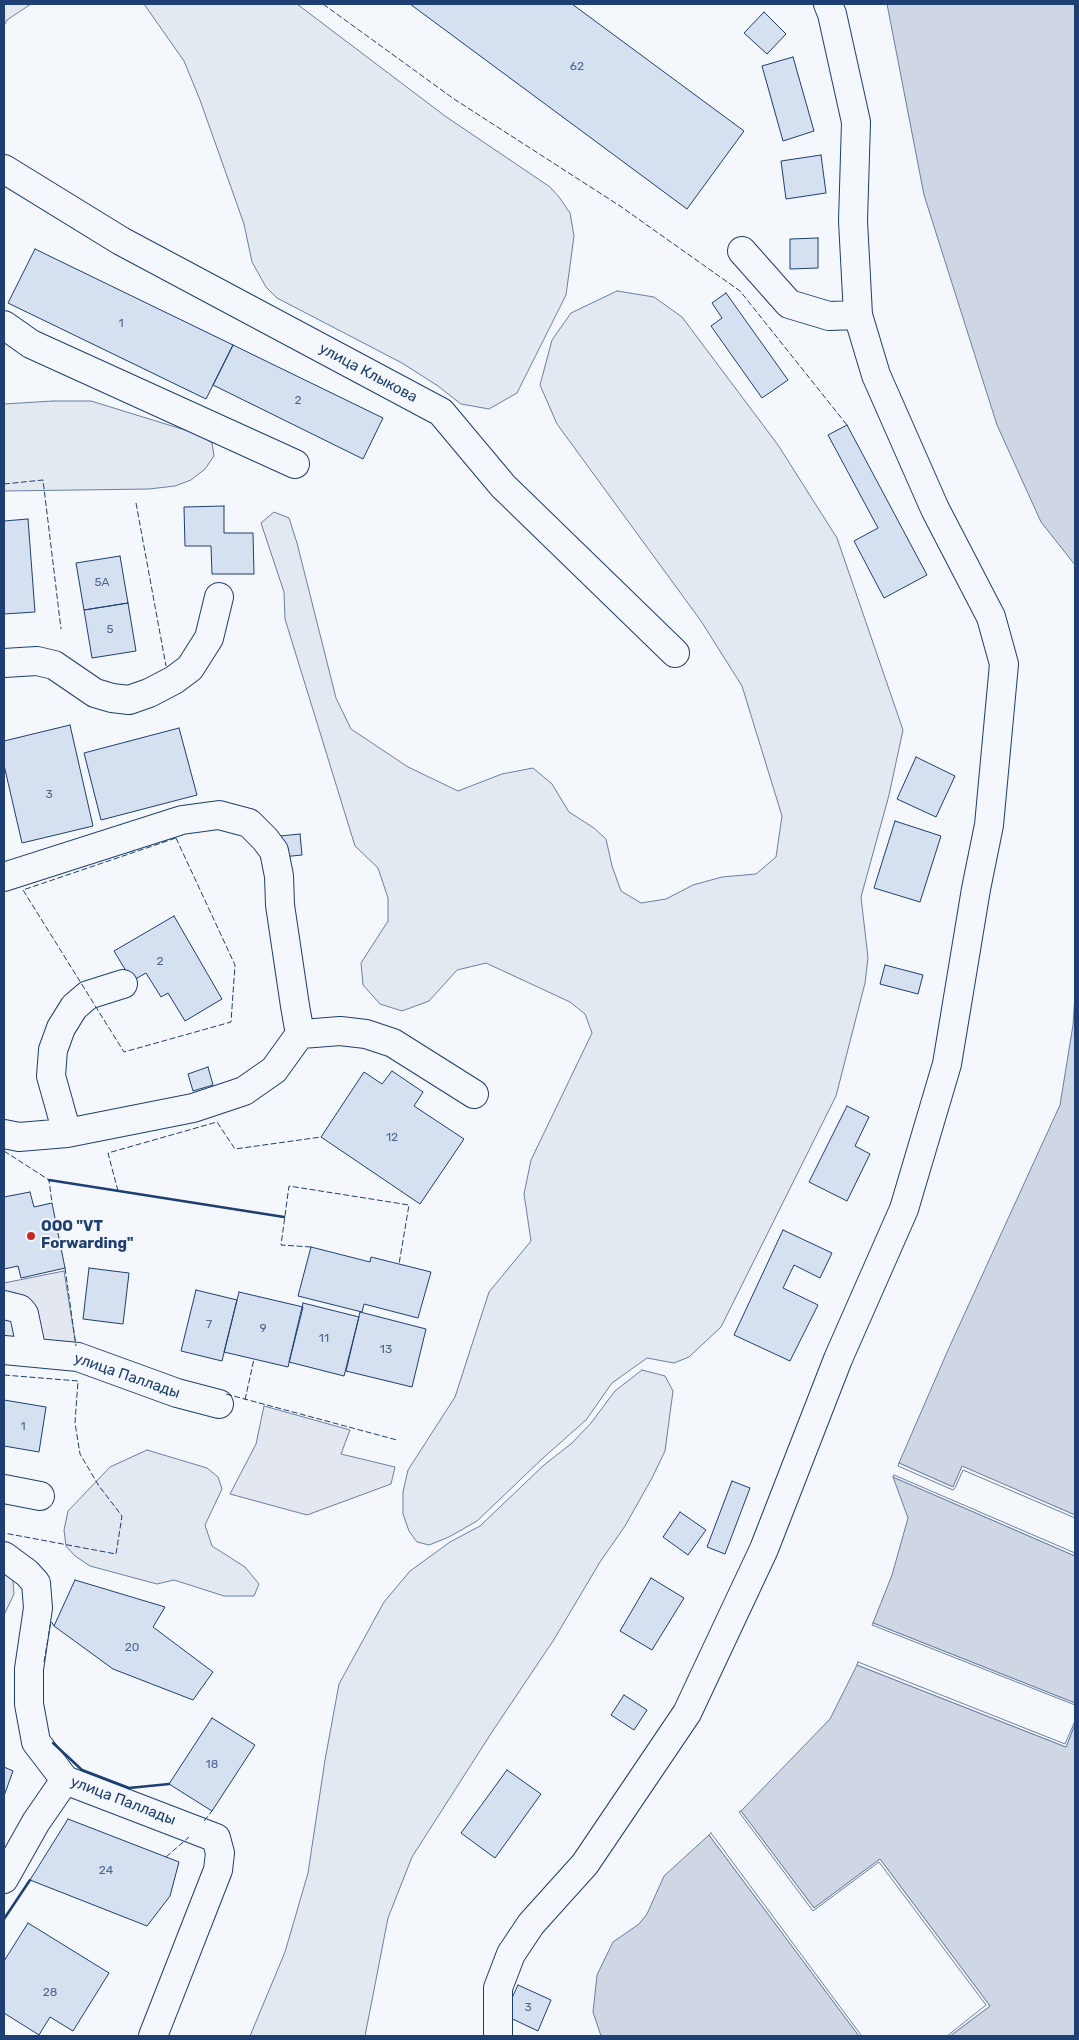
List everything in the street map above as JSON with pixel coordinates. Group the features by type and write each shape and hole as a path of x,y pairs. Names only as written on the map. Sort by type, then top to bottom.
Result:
{"lane":[{"path":"498,2036 498,1988 511,1954 532,1924 585,1864 687,1714 764,1548 838,1358 904,1209 947,1064 976,889 989,825 1004,664 991,618 935,509 879,384 858,315 853,221 856,122 832,14 828,4"},
{"name":"улица Клыкова","path":"4,169 121,241 441,412 503,486 675,653"},
{"path":"742,251 789,304 829,316 858,315"},
{"path":"4,325 31,344 296,464"},
{"path":"11,663 37,661 54,665 95,694 129,700 149,693 174,680 190,668 209,638 219,597"},
{"path":"4,876 182,820 219,815 249,823 265,839 274,852 279,876 280,905 293,997 300,1034 274,1070 244,1091 193,1108 67,1133 19,1137 4,1134"},
{"path":"67,1133 51,1076 53,1050 61,1028 74,1007 88,995 123,984"},
{"path":"300,1034 340,1031 366,1034 393,1043 474,1094"},
{"path":"4,1305 20,1309 24,1314 32,1352"},
{"name":"улица Паллады","path":"4,1350 78,1357 177,1393 219,1404"},
{"path":"4,1489 40,1496"},
{"name":"улица Паллады","path":"4,1556 27,1573 36,1583 38,1608 29,1669 29,1704 36,1742 65,1780 216,1838 220,1853 218,1870 153,2036"},
{"path":"4,1879 36,1822 65,1780"}],"shaded area":[{"path":"4,4 31,4 7,20 4,26"},
{"path":"144,4 297,4 445,116 550,187 570,213 574,236 566,295 517,393 489,409 461,404 438,386 402,363 277,298 266,287 252,262 244,224 200,100 184,61"},
{"path":"887,4 1075,4 1075,565 1041,522 997,425 924,195"},
{"path":"617,291 654,297 682,317 778,445 837,538 903,730 889,795 861,897 868,958 865,983 836,1096 721,1327 689,1357 674,1363 647,1358 612,1383 586,1420 477,1521 449,1537 429,1545 417,1542 409,1531 403,1514 403,1492 408,1470 455,1397 489,1292 531,1241 524,1194 531,1160 592,1033 585,1014 570,1002 486,963 457,970 429,1001 402,1011 380,1004 363,985 361,963 388,921 388,898 378,868 355,846 285,619 284,592 261,523 274,512 289,518 336,698 351,729 408,767 458,791 502,774 533,768 552,784 569,812 594,828 606,839 612,866 621,891 641,903 666,899 693,885 722,877 756,874 776,857 782,816 742,686 701,621 557,424 540,385 552,340 571,313"},
{"path":"91,401 198,434 212,443 214,456 205,469 191,480 175,486 149,489 4,491 4,404"},
{"path":"1075,994 1075,1515 962,1467 953,1487 899,1463 948,1350 1060,1105 1073,1025"},
{"path":"64,1271 76,1346 4,1339 4,1283"},
{"path":"642,1370 665,1376 673,1391 665,1451 625,1526 600,1562 553,1641 412,1857 388,1918 365,2036 250,2036 285,1952 308,1873 325,1760 339,1684 384,1602 410,1571 450,1542 480,1526 544,1465 572,1443 591,1423 615,1391"},
{"path":"264,1406 350,1430 341,1454 395,1467 391,1484 307,1515 230,1494 256,1444"},
{"path":"147,1450 207,1468 218,1477 222,1489 205,1525 212,1546 245,1567 259,1584 254,1596 224,1596 174,1580 157,1584 90,1566 75,1556 66,1546 64,1530 68,1511 110,1467"},
{"path":"893,1477 1075,1556 1075,1703 873,1623 892,1575 908,1518"},
{"path":"4,1570 13,1580 14,1594 4,1615"},
{"path":"857,1665 1066,1747 1075,1724 1075,2036 950,2036 990,2006 880,1859 814,1908 741,1811 830,1719"},
{"path":"709,1835 859,2036 601,2036 593,2012 597,1975 613,1942 639,1924 647,1914 664,1876"}],"pier":[{"path":"899,1463 953,1487 962,1466 1075,1515 1075,1518 963,1470 953,1490 898,1466"},
{"path":"894,1475 1075,1553 1075,1556 893,1477"},
{"path":"873,1623 1075,1703 1075,1705 872,1625"},
{"path":"858,1662 1065,1744 1075,1721 1075,1724 1066,1747 857,1665"},
{"path":"741,1811 814,1908 880,1859 990,2006 950,2036 947,2036 986,2005 879,1862 813,1911 739,1812"},
{"path":"711,1833 861,2036 859,2036 709,1835"}],"building":[{"path":"410,4 572,4 744,131 687,209"},
{"path":"764,12 786,34 767,54 744,33"},
{"path":"793,57 814,131 783,141 762,66"},
{"path":"821,155 826,193 786,199 781,161"},
{"path":"818,238 818,268 790,269 790,239"},
{"path":"35,249 233,345 206,399 8,303"},
{"path":"726,293 788,380 762,398 711,326 722,318 712,303"},
{"path":"233,345 383,418 363,459 213,385"},
{"path":"847,425 927,575 884,598 854,541 878,528 828,435"},
{"path":"224,506 224,533 253,533 254,574 212,574 211,546 185,546 184,507"},
{"path":"28,519 35,612 4,614 4,521"},
{"path":"120,556 128,603 84,610 76,563"},
{"path":"128,603 136,651 92,658 84,610"},
{"path":"70,725 93,826 22,843 4,765 4,741"},
{"path":"179,728 197,795 101,820 84,753"},
{"path":"916,757 955,776 936,817 897,799"},
{"path":"895,821 941,836 920,902 874,888"},
{"path":"300,834 302,855 282,857 280,836"},
{"path":"174,916 222,999 185,1021 168,993 161,997 146,973 132,981 114,951"},
{"path":"885,965 923,975 918,994 880,984"},
{"path":"208,1067 213,1085 193,1091 188,1074"},
{"path":"392,1071 423,1092 414,1106 464,1139 420,1204 321,1137 364,1072 382,1084"},
{"path":"847,1106 869,1117 855,1146 870,1154 847,1201 809,1182"},
{"name":"OOO \"VT Forwarding\"","path":"30,1192 34,1207 52,1203 65,1268 21,1278 18,1266 4,1269 4,1197"},
{"path":"783,1230 832,1253 820,1278 794,1265 783,1288 818,1305 790,1361 734,1335"},
{"path":"311,1247 370,1262 371,1257 431,1272 418,1318 364,1304 362,1312 298,1296"},
{"path":"89,1268 129,1273 123,1324 83,1319"},
{"path":"196,1290 237,1300 222,1361 181,1351"},
{"path":"239,1292 303,1307 288,1367 224,1352"},
{"path":"303,1303 359,1317 344,1376 289,1362"},
{"path":"360,1312 426,1329 412,1387 346,1371"},
{"path":"4,1400 46,1407 39,1452 4,1446"},
{"path":"732,1481 750,1488 725,1554 707,1547"},
{"path":"680,1512 706,1530 688,1555 663,1537"},
{"path":"651,1578 684,1598 652,1650 620,1631"},
{"path":"75,1580 165,1607 153,1627 213,1672 193,1700 113,1669 54,1626"},
{"path":"624,1695 647,1710 634,1730 611,1715"},
{"path":"212,1718 255,1745 212,1811 169,1784"},
{"path":"4,1767 13,1771 4,1796"},
{"path":"507,1770 541,1794 495,1858 461,1833"},
{"path":"68,1819 179,1862 170,1896 147,1926 30,1880"},
{"path":"28,1923 109,1973 73,2031 50,2017 39,2035 4,2013 4,1961"},
{"path":"518,1985 551,2000 538,2031 504,2015"}],"fence":[{"path":"323,4 454,99 620,206 740,291 847,425"},
{"path":"4,484 43,480 61,629"},
{"path":"136,503 166,666"},
{"path":"176,838 235,965 231,1022 124,1052 23,890 176,838"},
{"path":"118,1191 108,1153 217,1122 235,1149 321,1137"},
{"path":"4,1151 49,1180 52,1203"},
{"path":"311,1247 281,1245 289,1186 409,1205 399,1264"},
{"path":"65,1268 76,1346"},
{"path":"245,1400 254,1359"},
{"path":"4,1375 78,1381 75,1423 80,1454 99,1486 122,1516 116,1554 4,1533"},
{"path":"226,1394 397,1440"},
{"path":"44,1662 51,1621 54,1626"},
{"path":"204,1821 212,1811"},
{"path":"166,1857 189,1837"}],"wall":[{"path":"49,1180 284,1217"},
{"path":"53,1743 82,1770 129,1788 169,1784"},
{"path":"4,1919 30,1880"}],"place":[{"name":"OOO \"VT Forwarding\"","path":"31,1236"}]}
